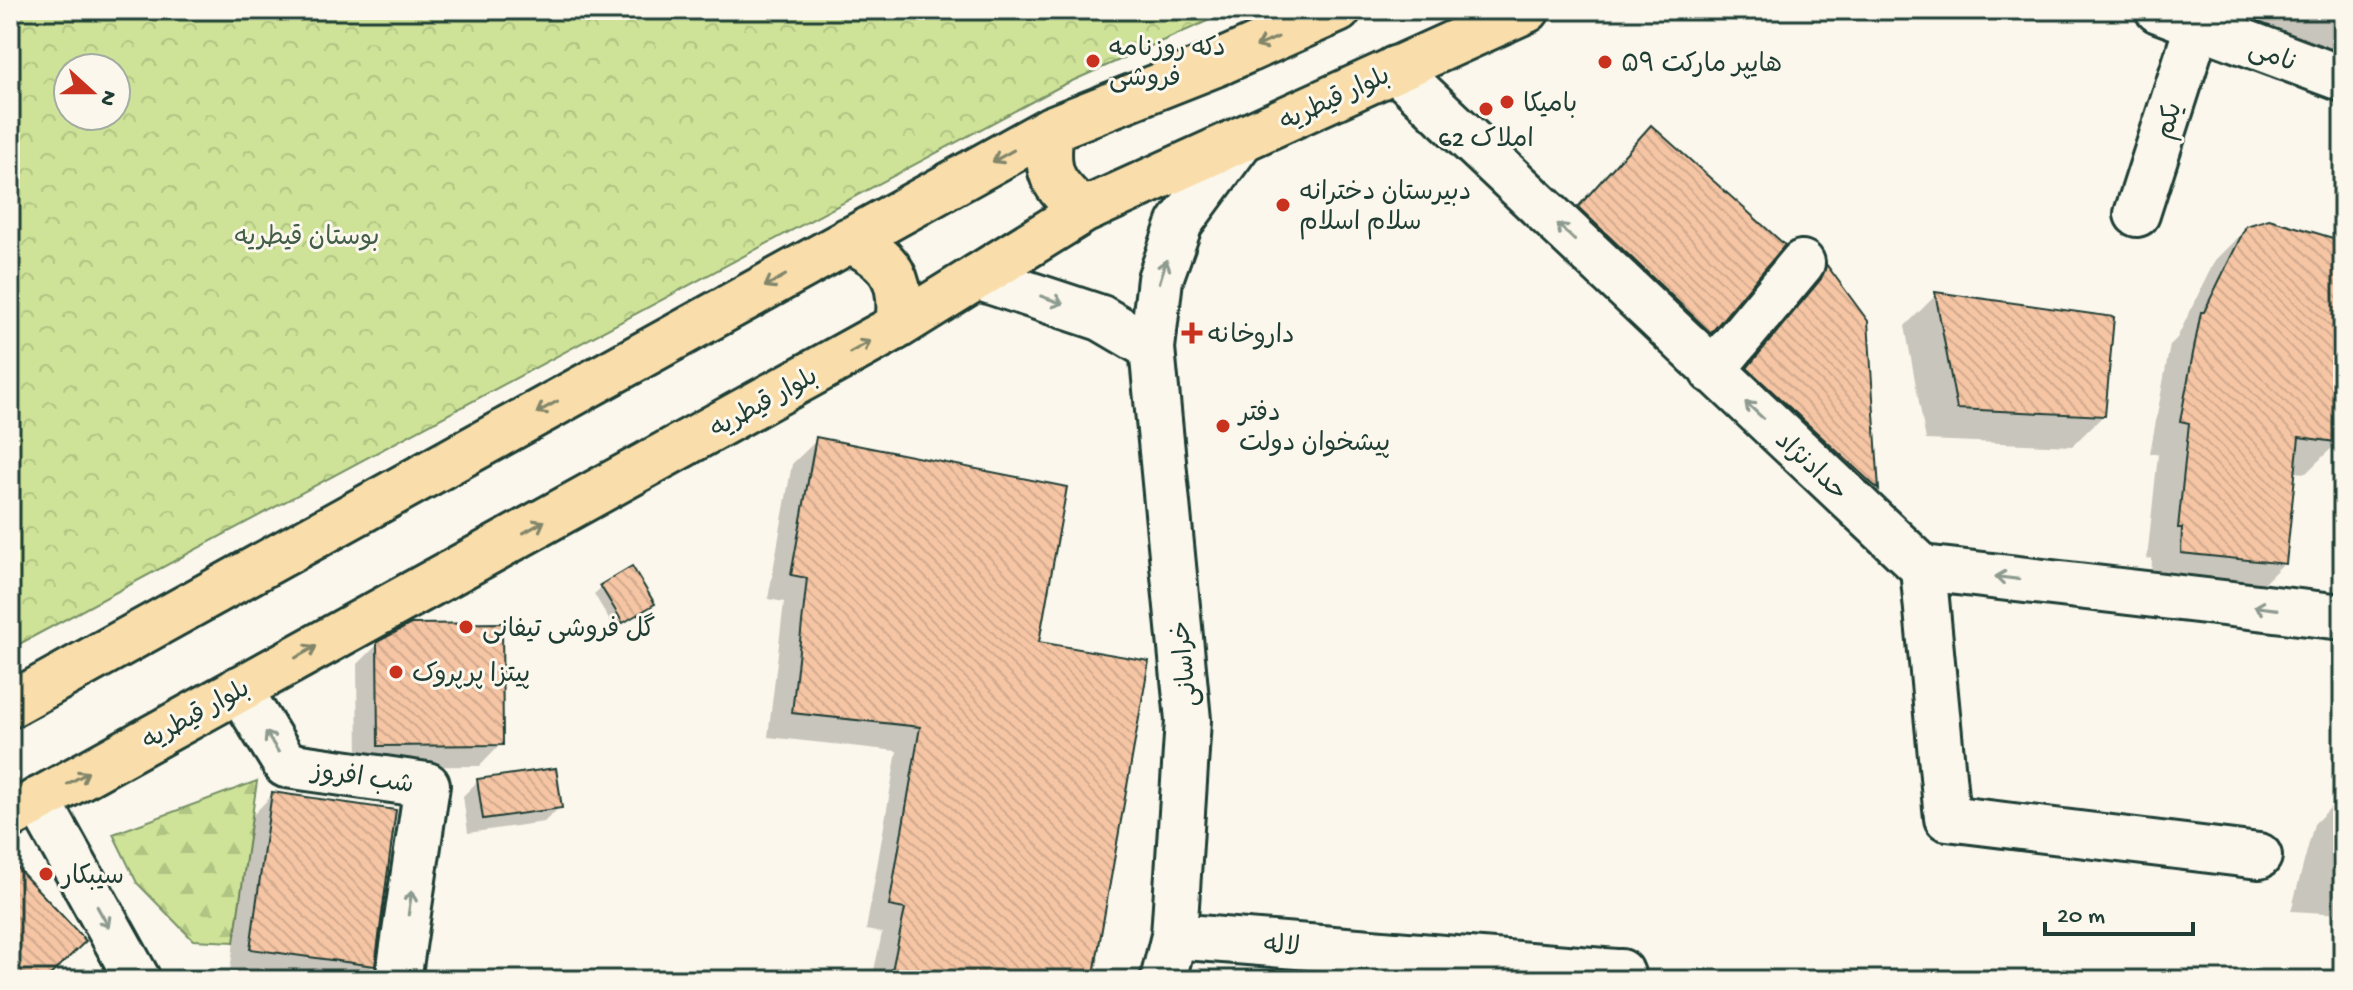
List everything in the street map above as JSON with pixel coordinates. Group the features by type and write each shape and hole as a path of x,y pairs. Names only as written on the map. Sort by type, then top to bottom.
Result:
{"main road":[{"path":"10,705 1051,129 1223,61 1338,10"},
{"name":"بلوار قیطریه","path":"24,808 898,326 1083,211 1527,10"},
{"path":"1051,129 1047,154 1049,174 1060,190 1083,211"},
{"path":"849,240 874,251 893,272 902,298 898,326"}],"street":[{"name":"نامی","path":"2178,18 2343,79"},
{"name":"یکم","path":"2137,214 2178,18"},
{"name":"حدادنژاد","path":"1395,69 1923,568"},
{"name":"خراسانی","path":"1163,980 1174,936 1188,720 1152,348 1160,279 1180,223 1242,139"},
{"path":"1712,371 1802,263"},
{"path":"977,277 1101,318 1152,348"},
{"path":"2259,856 1947,818 1923,568 2343,617"},
{"name":"شب افروز","path":"239,689 286,765 427,785 398,980"},
{"path":"24,808 138,980"},
{"name":"لاله","path":"1174,936 1621,972 1624,980"}],"green space":[{"name":"بوستان قیطریه","path":"10,10 1232,10 1063,85 10,649"},
{"path":"257,781 234,942 193,940 137,883 113,834"}],"building":[{"path":"1651,125 1785,245 1711,333 1578,207"},
{"path":"2269,219 2343,241 2343,443 2299,437 2286,564 2181,553 2182,528 2178,528 2189,423 2180,421 2201,312 2204,312 2246,226"},
{"path":"1826,264 1868,321 1879,490 1747,368 1821,279"},
{"path":"1935,292 2114,317 2105,416 1957,409"},
{"path":"816,437 1067,487 1039,642 1149,661 1093,980 890,980 905,909 889,906 920,727 792,713 807,578 791,575"},
{"path":"632,566 655,604 623,623 600,585"},
{"path":"502,623 503,745 378,746 377,642 411,624"},
{"path":"556,768 562,808 483,819 477,779"},
{"path":"272,792 396,810 375,966 250,949"},
{"path":"10,860 86,941 45,980 10,980"}],"place":[{"name":"دکه روزنامه فروشی","path":"1093,61"},
{"name":"هایپر مارکت ۵۹","path":"1605,62"},
{"name":"بامیکا","path":"1507,102"},
{"name":"املاک 62","path":"1486,109"},
{"name":"دبیرستان دخترانه سلام اسلام","path":"1283,205"},
{"name":"داروخانه","path":"1192,333"},
{"name":"دفتر پیشخوان دولت","path":"1223,426"},
{"name":"گل فروشی تیفانی","path":"466,627"},
{"name":"پیتزا پرپروک","path":"396,672"},
{"name":"سیبکار","path":"46,874"}]}
